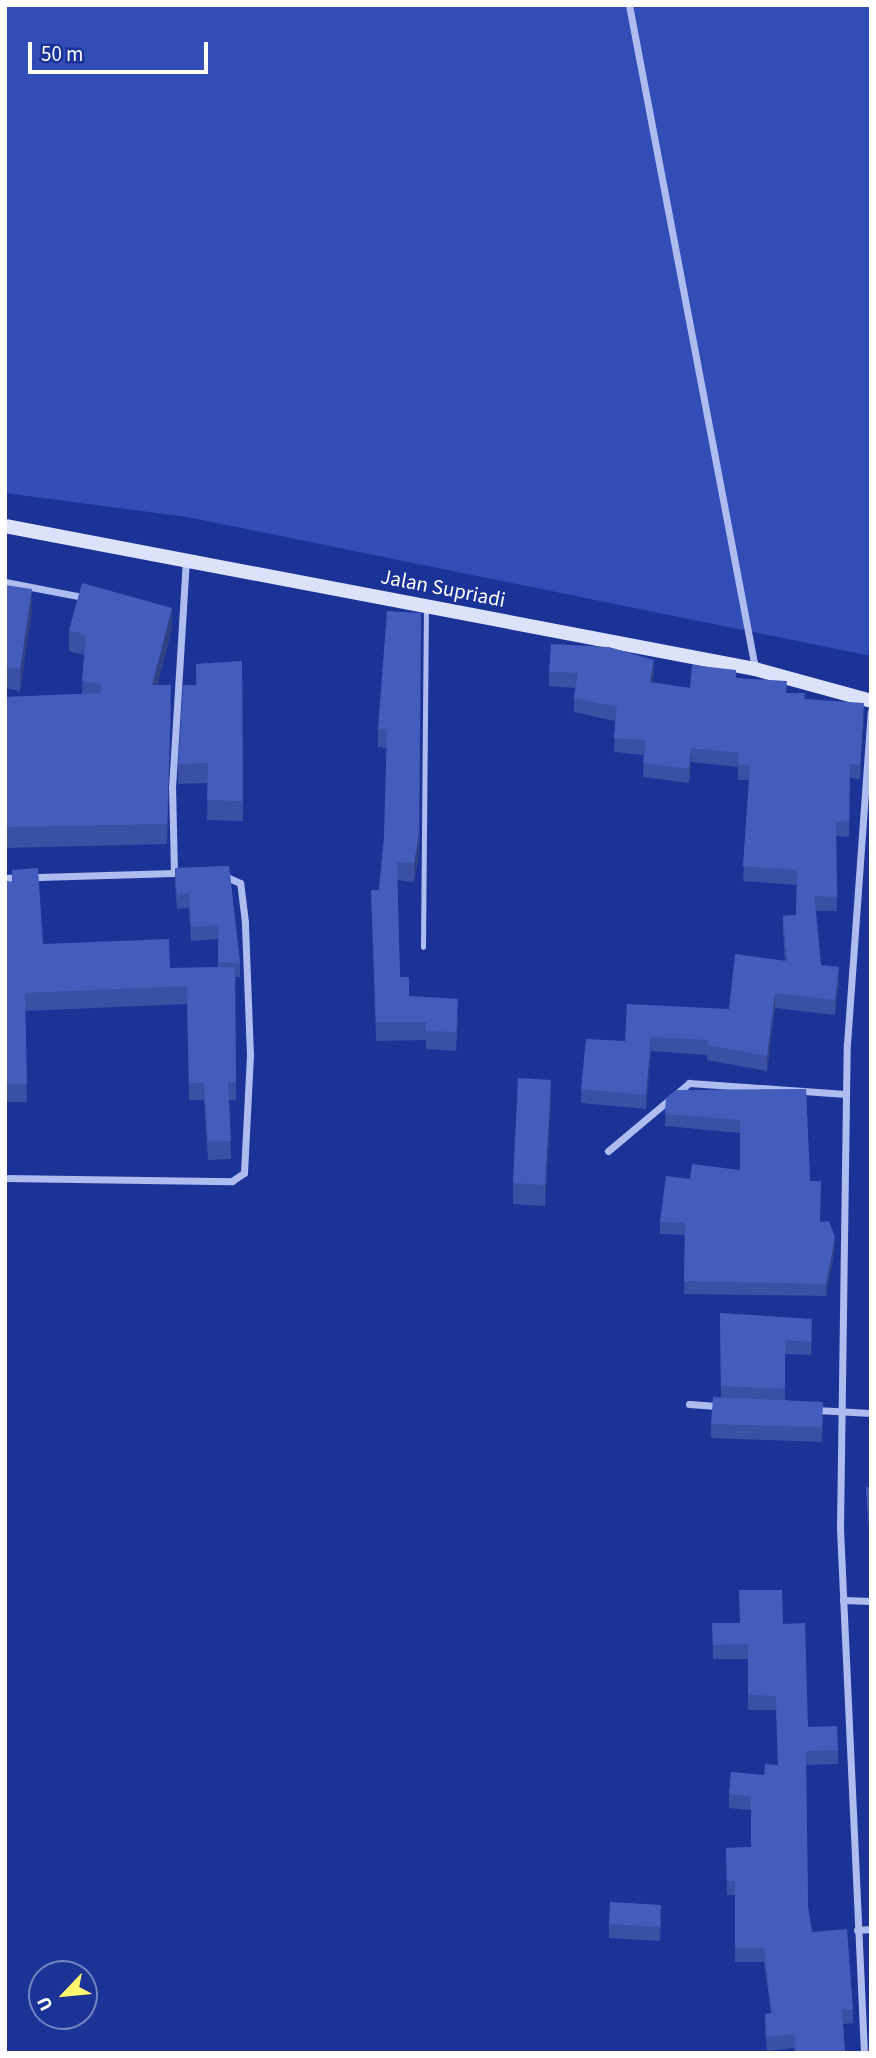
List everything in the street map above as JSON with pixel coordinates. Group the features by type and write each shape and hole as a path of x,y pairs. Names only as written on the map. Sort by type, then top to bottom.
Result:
{"main road":[{"name":"Jalan Supriadi","path":"5,526 755,669 871,701"}],"street":[{"path":"629,5 755,669"},
{"path":"174,873 181,617 186,560"},
{"path":"5,582 100,601"},
{"path":"167,614 181,617"},
{"path":"864,2053 843,1600 842,1411 846,1094 871,712"},
{"path":"5,878 186,873"},
{"path":"5,1178 232,1181 244,1173 250,1055 242,888 234,876 209,874"},
{"path":"608,1151 688,1083 846,1094"},
{"path":"689,1404 731,1406"},
{"path":"800,1409 871,1413"},
{"path":"843,1600 871,1601"},
{"path":"857,1930 871,1928"}],"lane":[{"path":"422,947 426,606"}],"shaded area":[{"path":"5,5 871,5 871,656 187,517 5,493"}],"building":[{"path":"82,583 172,608 152,685 171,685 167,824 5,827 5,697 101,693 101,684 82,681 86,635 69,630"},
{"path":"5,585 32,589 20,669 5,667"},
{"path":"387,611 421,613 419,835 414,863 397,862 400,977 409,977 409,996 458,999 456,1032 426,1031 426,1022 376,1022 371,890 379,890 384,838 387,729 378,729"},
{"path":"551,644 609,647 654,660 650,682 690,688 692,665 736,670 736,678 787,681 786,693 805,693 804,699 864,703 860,765 850,764 849,822 836,821 837,897 814,896 821,965 839,967 835,1000 775,993 767,1056 707,1045 708,1040 651,1037 646,1095 581,1089 586,1039 625,1041 627,1004 729,1009 735,954 787,961 783,916 796,915 797,870 743,866 750,765 738,765 739,753 691,748 689,769 643,763 646,740 614,738 617,707 574,698 578,673 549,672"},
{"path":"242,661 243,801 207,800 208,763 178,764 183,685 197,685 196,664"},
{"path":"229,866 240,963 218,962 219,925 191,927 189,893 177,894 175,868"},
{"path":"38,868 43,944 169,939 170,968 235,967 236,1082 228,1082 231,1141 208,1142 204,1083 189,1083 187,986 25,993 27,1084 5,1084 5,881 13,882 12,870"},
{"path":"518,1078 551,1080 545,1185 513,1183"},
{"path":"806,1089 810,1181 821,1181 820,1222 829,1221 835,1237 826,1284 684,1281 685,1223 660,1222 666,1176 690,1179 692,1164 740,1170 740,1120 665,1114 666,1098 676,1090"},
{"path":"720,1313 812,1319 811,1342 785,1340 785,1389 721,1386"},
{"path":"713,1397 823,1402 822,1427 711,1424"},
{"path":"866,1487 871,1487 871,1510 868,1511"},
{"path":"739,1590 782,1590 783,1624 805,1623 808,1727 837,1726 838,1750 806,1751 808,1907 812,1932 847,1929 853,2009 842,2010 845,2053 796,2053 794,2034 767,2037 765,2014 772,2013 764,1948 735,1948 735,1881 727,1881 726,1848 751,1847 751,1796 729,1794 731,1772 764,1775 765,1764 778,1765 776,1696 748,1695 748,1644 713,1645 712,1623 740,1623"},
{"path":"610,1902 661,1905 660,1927 609,1924"}]}
